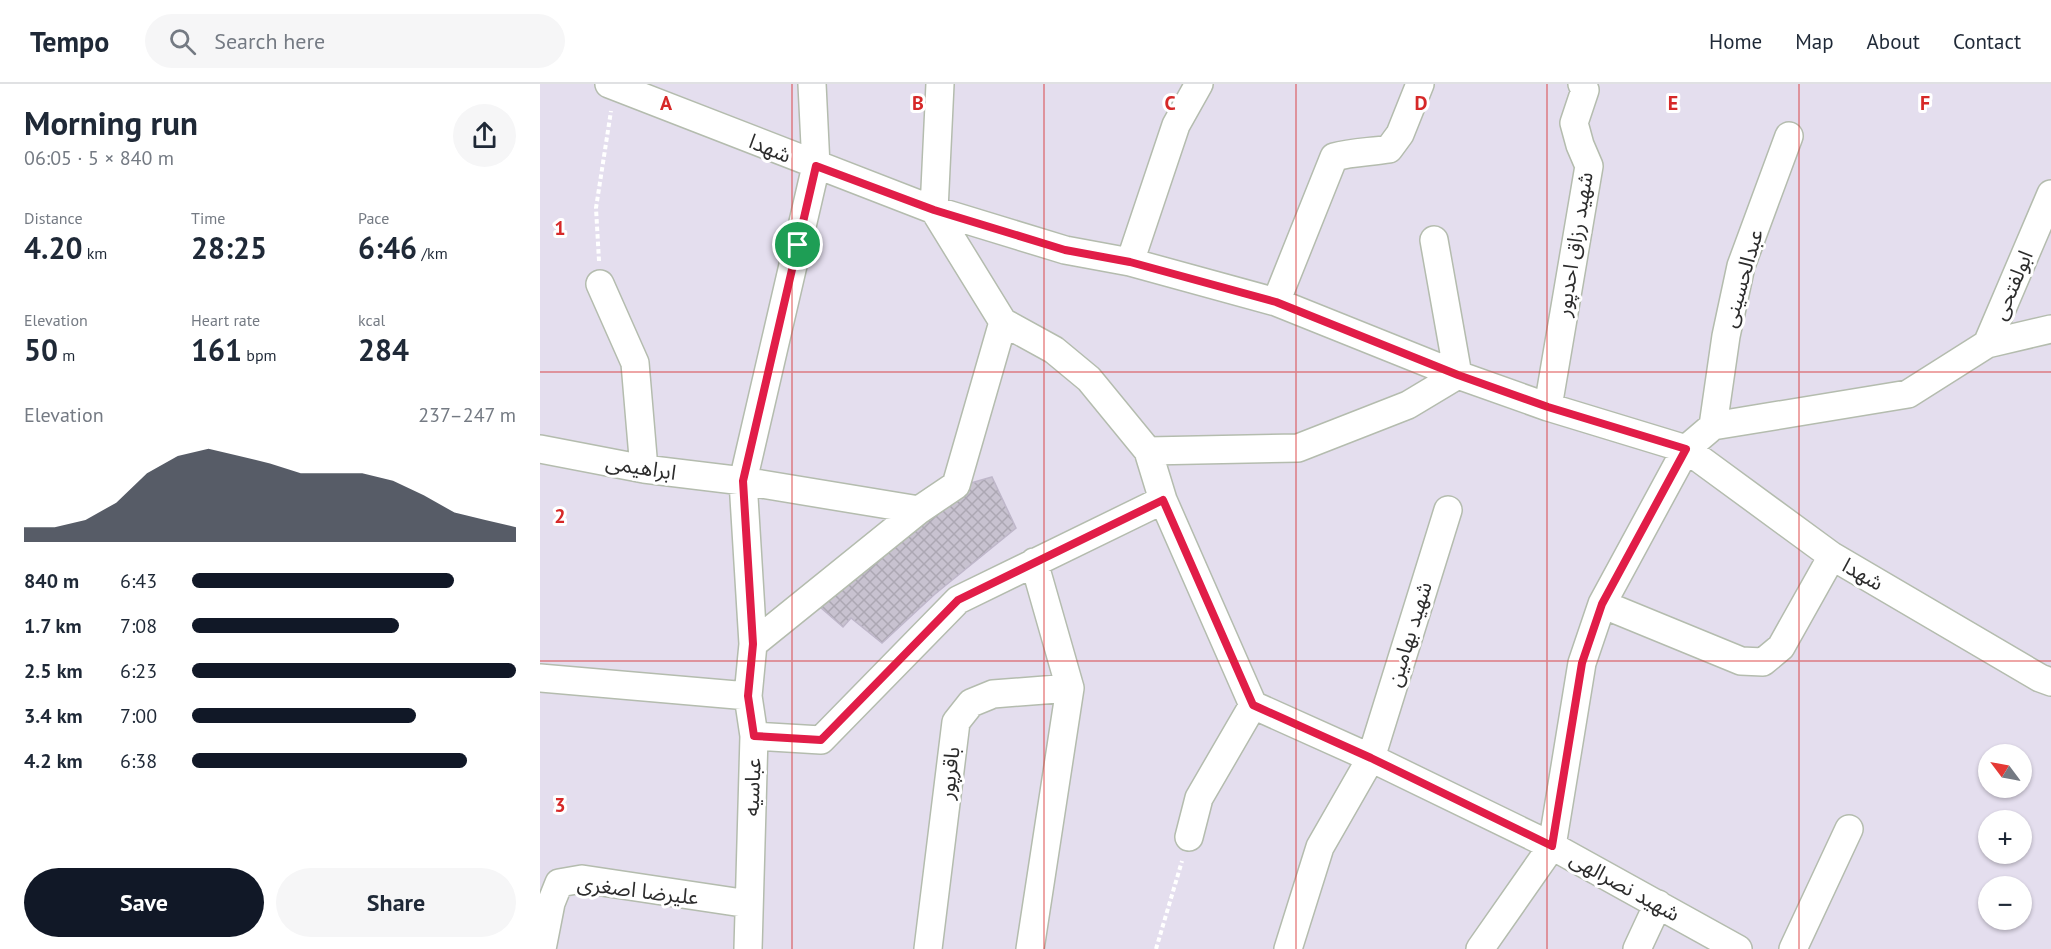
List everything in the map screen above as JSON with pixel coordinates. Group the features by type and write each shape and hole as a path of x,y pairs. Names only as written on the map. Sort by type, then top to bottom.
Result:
{"street":[{"name":"عباسیه","path":"748,949 754,736 748,696 753,644 743,481 816,166 812,84"},
{"path":"940,84 934,210 1003,322 1054,350 1089,379 1148,451 1163,500 1253,705 1199,798 1189,837"},
{"path":"1130,262 1176,125 1199,84"},
{"path":"1276,302 1334,157 1389,149 1400,134 1420,84"},
{"name":"شهید رزاق احدپور","path":"1548,407 1589,166 1574,123 1585,90 1582,84"},
{"name":"شهدا","path":"612,85 934,210 1065,250 1130,262 1276,302 1458,375 1548,407 1686,449 1832,555 2040,678 2051,682"},
{"name":"عبدالحسینی","path":"1713,426 1726,336 1741,266 1789,136"},
{"name":"ابولفتحی","path":"1987,344 2051,194"},
{"path":"1148,451 1298,448 1408,405 1458,375 1434,240"},
{"path":"600,284 635,363 644,469"},
{"path":"753,644 919,510 956,485 1003,322"},
{"path":"1480,949 1552,846 1582,663 1602,604 1686,449 1713,426 1908,394 1987,344 2051,329"},
{"name":"ابراهیمی","path":"540,449 644,469 743,481 919,510"},
{"path":"754,736 821,740 958,600 1163,500"},
{"name":"شهید بهامین","path":"1288,949 1320,847 1371,758 1448,510"},
{"path":"1602,604 1741,661 1763,662 1781,647 1832,555"},
{"path":"1030,949 1070,688 1034,562"},
{"path":"540,678 748,696"},
{"name":"باقرپور","path":"928,949 956,722 971,703 993,694 1070,688"},
{"name":"شهید نصرالهی","path":"1253,705 1371,758 1552,846 1738,949"},
{"path":"1793,949 1849,829"},
{"name":"علیرضا اصغری","path":"542,949 551,903 559,883 582,879 749,904"},
{"path":"1637,949 1658,904"}],"path":[{"path":"600,284 596,208 612,85"},
{"path":"1156,949 1189,837"}],"building":[{"path":"992,477 1016,528 935,594 882,643 851,618 843,627 820,607 892,536 964,485"}],"route":[{"path":"816,166 934,210 1065,250 1130,262 1276,302 1458,375 1548,407 1686,449 1602,604 1582,663 1552,846 1371,758 1253,705 1163,500 958,600 821,740 754,736 748,696 753,644 743,481 798,245 816,166"}]}
